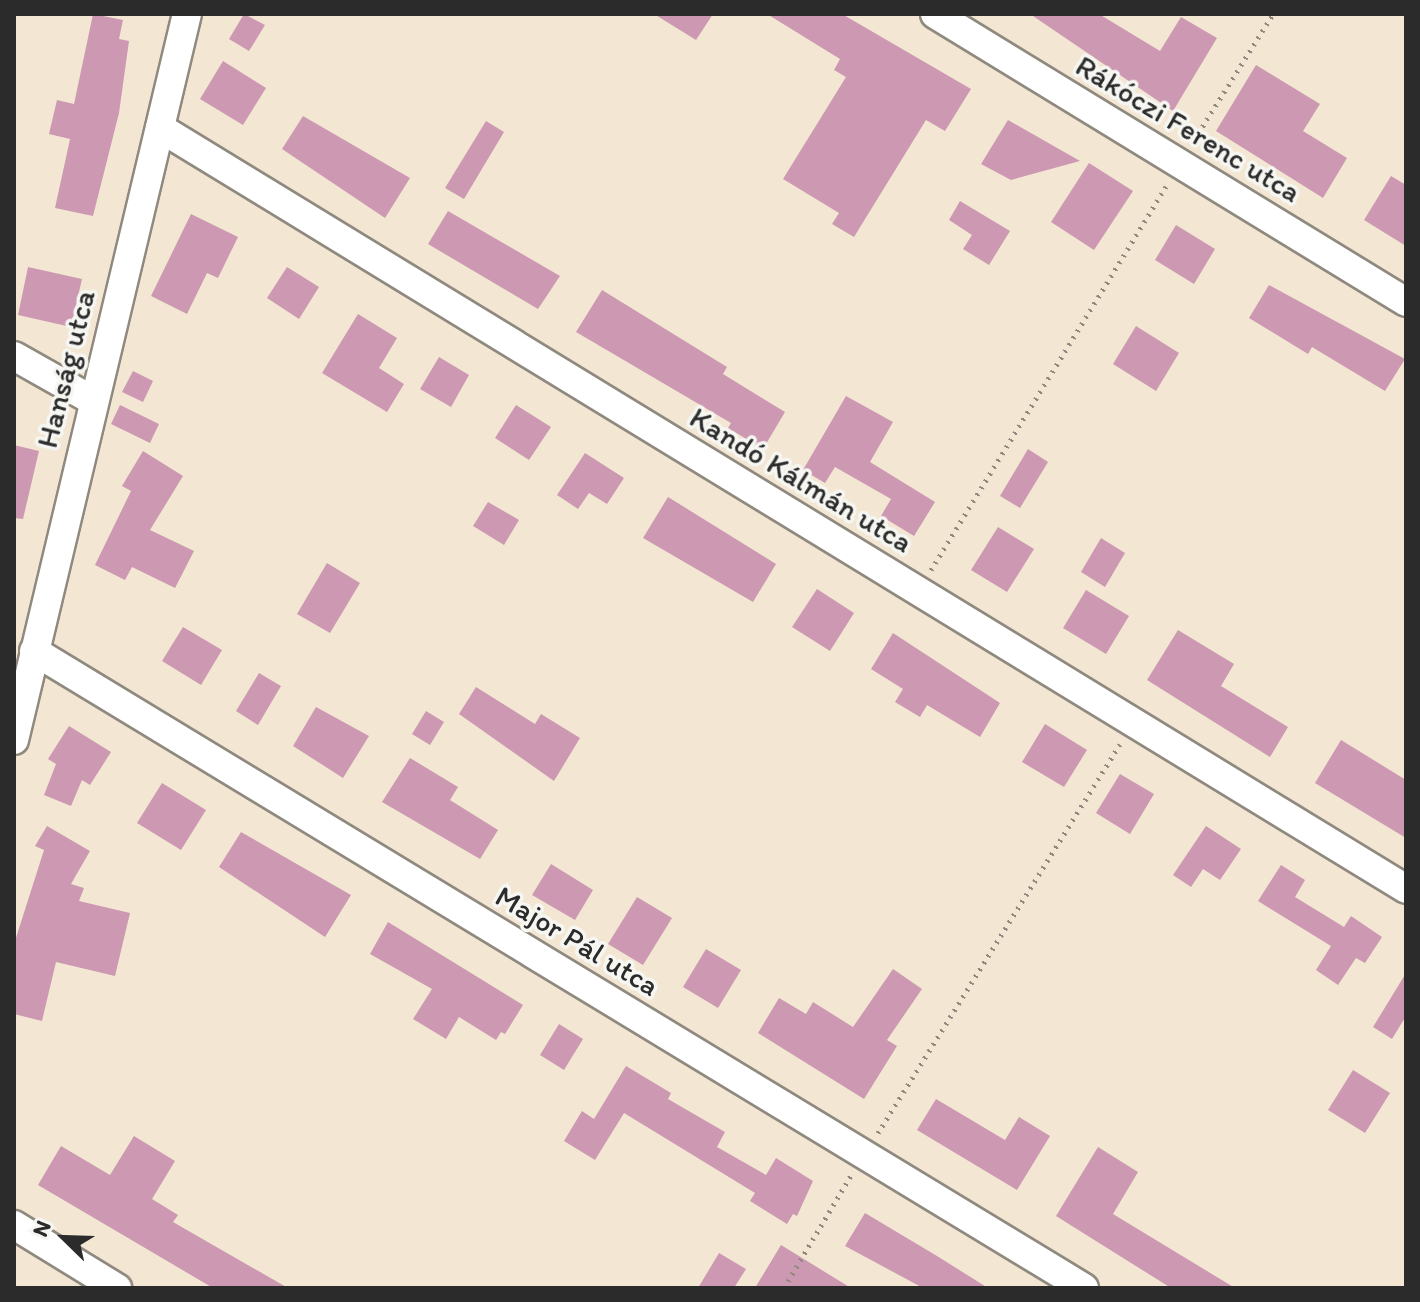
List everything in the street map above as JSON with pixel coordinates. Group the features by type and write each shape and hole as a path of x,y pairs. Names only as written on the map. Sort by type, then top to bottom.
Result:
{"street":[{"name":"Hanság utca","path":"14,740 92,400 187,14"},
{"name":"Rákóczi Ferenc utca","path":"935,14 1406,302"},
{"name":"Kandó Kálmán utca","path":"160,128 1406,889"},
{"path":"14,356 92,400"},
{"name":"Major Pál utca","path":"34,651 1084,1288"},
{"path":"14,1225 117,1288"}],"path":[{"path":"918,591 1273,14"},
{"path":"784,1288 864,1154 1134,723"}],"building":[{"path":"93,14 123,20 119,39 129,41 119,113 93,216 55,208 70,139 49,134 57,100 74,104"},
{"path":"244,14 265,25 249,51 229,39"},
{"path":"654,14 713,14 696,40"},
{"path":"767,14 842,14 971,89 945,131 926,120 854,237 832,224 839,213 783,179 846,77 834,70 840,59"},
{"path":"1030,14 1099,14 1160,51 1181,17 1217,38 1173,111"},
{"path":"223,61 266,88 243,125 200,99"},
{"path":"1256,65 1320,104 1303,131 1347,158 1323,198 1216,131"},
{"path":"303,116 410,178 385,218 282,149"},
{"path":"1008,120 1080,161 1011,180 981,164"},
{"path":"486,121 504,132 464,199 445,188"},
{"path":"1089,163 1133,191 1094,250 1051,222"},
{"path":"1391,176 1406,185 1406,246 1364,220"},
{"path":"960,201 1010,231 989,265 963,249 972,235 949,220"},
{"path":"448,211 560,276 538,309 428,244"},
{"path":"191,214 238,237 218,278 207,273 187,314 151,296"},
{"path":"1176,225 1215,249 1194,284 1155,260"},
{"path":"28,267 82,279 71,327 18,315"},
{"path":"287,267 319,287 299,319 267,298"},
{"path":"1269,285 1405,359 1385,391 1312,347 1308,354 1249,318"},
{"path":"602,290 727,367 723,374 785,412 763,449 728,428 731,423 576,332"},
{"path":"358,314 397,338 379,368 404,384 387,412 322,373"},
{"path":"1136,326 1179,353 1156,391 1113,364"},
{"path":"439,357 469,375 451,407 420,389"},
{"path":"133,371 153,381 143,402 122,392"},
{"path":"846,396 893,422 870,462 935,502 914,536 881,516 891,499 835,467 825,483 803,470"},
{"path":"120,405 159,424 150,443 111,424"},
{"path":"516,405 551,427 529,460 495,438"},
{"path":"14,445 39,451 23,519 14,518"},
{"path":"1028,449 1048,462 1020,508 1000,496"},
{"path":"143,451 183,476 150,530 194,551 175,588 132,567 125,580 95,565 131,491 122,486"},
{"path":"585,453 624,478 607,504 589,493 578,509 557,495"},
{"path":"668,497 776,564 753,602 643,538"},
{"path":"488,502 519,520 504,545 473,526"},
{"path":"998,527 1034,549 1007,592 971,570"},
{"path":"1101,538 1125,553 1105,587 1081,572"},
{"path":"327,563 360,583 330,633 297,614"},
{"path":"817,589 854,613 830,651 792,627"},
{"path":"1086,590 1129,616 1106,654 1063,628"},
{"path":"183,627 222,650 201,685 162,661"},
{"path":"1178,630 1234,664 1221,686 1288,727 1270,757 1147,680"},
{"path":"893,633 1000,703 980,737 927,705 920,717 895,702 903,689 871,669"},
{"path":"259,673 281,686 258,725 236,711"},
{"path":"476,687 535,724 541,714 580,738 554,781 459,714"},
{"path":"316,707 369,736 343,778 293,746"},
{"path":"426,711 444,722 430,745 412,734"},
{"path":"1045,724 1087,750 1064,787 1022,762"},
{"path":"69,726 111,752 90,785 82,780 71,806 44,795 56,764 48,759"},
{"path":"1341,740 1406,780 1406,838 1315,783"},
{"path":"410,758 458,787 450,800 498,830 480,859 382,802"},
{"path":"1120,774 1154,794 1130,834 1096,813"},
{"path":"162,783 206,810 181,850 137,823"},
{"path":"47,826 90,851 71,884 84,888 79,901 130,913 115,976 56,962 42,1021 14,1014 14,944 44,850 35,846"},
{"path":"1206,826 1241,849 1220,880 1203,869 1191,887 1173,875"},
{"path":"241,832 351,895 325,937 219,867"},
{"path":"551,864 593,890 575,920 532,895"},
{"path":"1281,865 1305,880 1295,897 1344,927 1351,916 1382,937 1365,963 1356,958 1338,985 1316,970 1331,946 1258,901"},
{"path":"637,897 672,918 643,965 608,944"},
{"path":"388,922 523,1005 505,1034 501,1032 496,1040 459,1017 446,1039 413,1019 432,989 370,954"},
{"path":"706,949 741,970 718,1008 683,987"},
{"path":"893,969 922,989 887,1040 897,1046 864,1099 758,1033 779,998 806,1014 813,1002 853,1027"},
{"path":"1406,973 1406,1016 1392,1039 1373,1027"},
{"path":"559,1024 583,1039 564,1070 540,1055"},
{"path":"626,1066 671,1093 668,1099 725,1132 717,1147 766,1175 776,1158 813,1181 797,1216 793,1214 787,1224 750,1201 755,1193 624,1113 595,1160 564,1141 582,1111 594,1119"},
{"path":"1353,1070 1390,1093 1365,1133 1328,1110"},
{"path":"936,1099 1005,1140 1019,1117 1050,1136 1017,1190 917,1130"},
{"path":"134,1136 175,1161 152,1199 178,1215 173,1222 288,1288 213,1288 38,1185 61,1146 110,1175"},
{"path":"1098,1147 1138,1172 1113,1214 1235,1288 1171,1288 1056,1216"},
{"path":"865,1213 988,1288 923,1288 845,1246"},
{"path":"781,1245 851,1288 755,1288"},
{"path":"719,1253 746,1269 734,1288 698,1288"}]}
